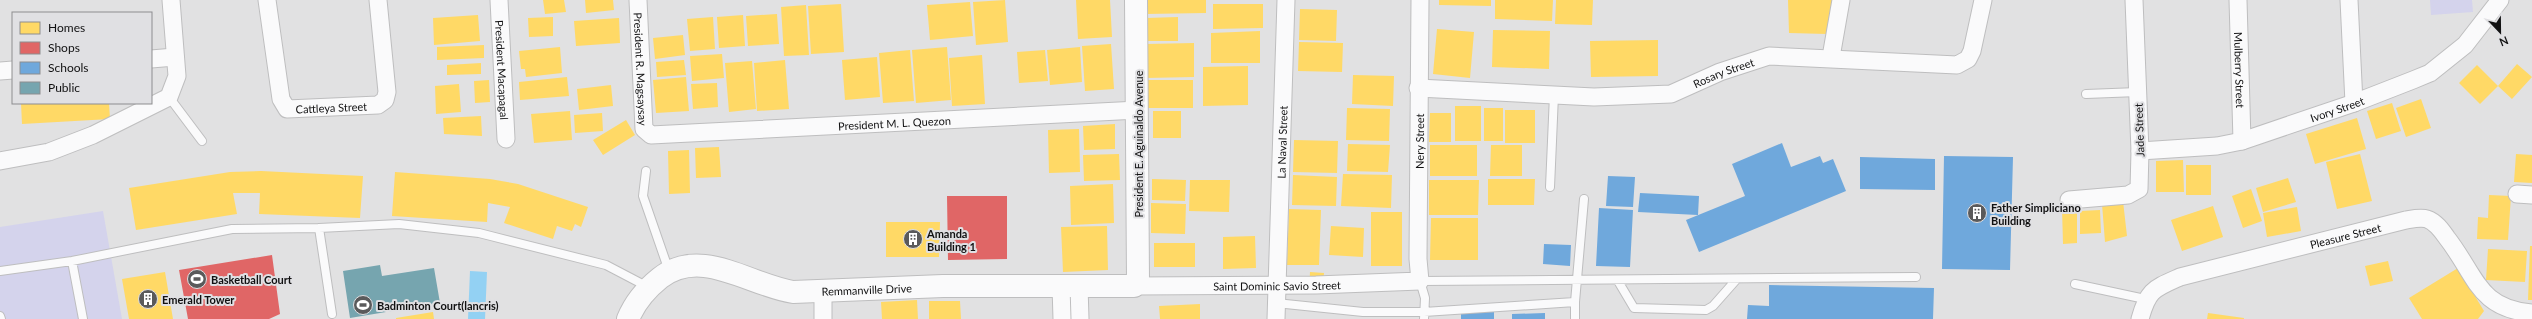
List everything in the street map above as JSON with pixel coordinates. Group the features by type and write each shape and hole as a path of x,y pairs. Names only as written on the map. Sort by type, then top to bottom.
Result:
{"main road":[{"name":"President E. Aguinaldo Avenue","path":"1134,286 1138,280 1138,110 1136,0"},
{"name":"Remmanville Drive","path":"628,319 634,305 648,287 670,271 680,266 708,266 772,289 793,292 944,286 1134,286"}],"street":[{"path":"0,161 50,152 93,135 169,97 177,76 171,0"},
{"name":"Cattleya Street","path":"267,0 281,99 287,109 378,105 385,100 387,92 378,0"},
{"name":"President Macapagal","path":"499,0 506,140"},
{"path":"638,0 643,0"},
{"name":"President R. Magsaysay","path":"638,0 644,129 651,135"},
{"name":"La Naval Street","path":"1276,311 1286,0"},
{"name":"Nery Street","path":"1420,0 1418,88 1418,259 1420,281"},
{"path":"1831,57 1841,0"},
{"name":"Rosary Street","path":"1418,88 1594,97 1671,94 1720,72 1769,56 1831,57 1957,65 1968,59 1972,51 1983,0"},
{"name":"Jade Street","path":"2069,200 2134,193 2139,189 2140,151 2134,0"},
{"name":"Mulberry Street","path":"2238,0 2242,141"},
{"path":"2349,0 2354,103"},
{"name":"Ivory Street","path":"2140,151 2217,146 2242,141 2354,103 2413,80 2441,65 2465,45 2500,0"},
{"path":"152,59 175,57"},
{"path":"0,71 12,70"},
{"name":"President M. L. Quezon","path":"651,135 1138,110"},
{"name":"Pleasure Street","path":"2146,299 2156,288 2180,277 2406,220 2426,219 2439,227 2486,294 2498,306 2513,311 2532,313"},
{"name":"Saint Dominic Savio Street","path":"1134,286 1277,285 1420,281"},
{"path":"1062,319 1070,286"},
{"path":"1070,286 1080,319"},
{"path":"823,291 823,319"},
{"path":"2140,319 2146,299"}],"lane":[{"path":"2086,94 2138,92"},
{"path":"1550,187 1554,95"},
{"path":"169,97 202,142"},
{"path":"646,171 643,196 670,271"},
{"path":"1575,319 1574,302 1584,198"},
{"path":"0,271 72,261 232,229 319,228 399,224 479,233 606,266 648,287"},
{"path":"319,228 332,314"},
{"path":"72,261 83,319"},
{"path":"1424,315 1425,298 1420,281 1577,282 1916,278"},
{"path":"1618,281 1634,308 1706,310 1713,306 1736,280"},
{"path":"2075,284 2146,299"},
{"path":"1276,311 1363,312 1424,315 1574,302"}],"shaded area":[{"path":"2430,0 2472,0 2473,12 2431,15"},
{"path":"103,211 122,319 0,319 0,227"}],"water":[{"path":"470,271 487,272 485,319 468,319"}],"building: Homes":[{"path":"543,0 564,0 566,12 545,14"},
{"path":"585,0 613,0 614,10 586,13"},
{"path":"1005,0 1008,42 976,45 973,2"},
{"path":"1076,0 1110,0 1112,37 1078,39"},
{"path":"1144,0 1206,0 1206,13 1145,14"},
{"path":"1439,0 1491,0 1491,6 1439,5"},
{"path":"1495,0 1553,0 1552,21 1495,19"},
{"path":"1556,0 1593,0 1592,25 1555,24"},
{"path":"1788,0 1837,0 1827,34 1789,33"},
{"path":"970,2 973,36 930,40 927,5"},
{"path":"841,4 844,52 811,54 808,6"},
{"path":"1213,4 1263,4 1263,28 1213,29"},
{"path":"806,5 809,55 784,56 781,7"},
{"path":"1300,9 1337,10 1336,41 1299,40"},
{"path":"777,14 779,44 748,46 746,16"},
{"path":"478,15 480,41 434,45 433,18"},
{"path":"743,15 745,46 719,48 717,17"},
{"path":"553,17 553,36 529,37 528,18"},
{"path":"713,17 715,49 690,51 687,19"},
{"path":"1178,17 1178,41 1146,41 1146,18"},
{"path":"619,18 620,43 576,46 574,21"},
{"path":"1437,29 1474,32 1470,78 1433,74"},
{"path":"1493,30 1550,31 1549,69 1492,67"},
{"path":"1260,31 1260,63 1211,63 1211,33"},
{"path":"683,35 685,55 655,59 653,38"},
{"path":"1658,40 1658,76 1591,77 1590,41"},
{"path":"1299,42 1343,43 1342,72 1298,71"},
{"path":"1194,43 1194,77 1146,78 1146,44"},
{"path":"1111,44 1114,89 1085,91 1082,46"},
{"path":"484,45 484,58 437,60 437,47"},
{"path":"560,47 562,73 526,77 525,69 521,69 519,51"},
{"path":"947,47 951,100 916,103 912,50"},
{"path":"1080,47 1082,82 1050,85 1047,50"},
{"path":"910,50 914,101 883,103 879,53"},
{"path":"1045,50 1048,81 1019,83 1017,52"},
{"path":"722,54 724,78 692,81 690,56"},
{"path":"982,55 985,104 952,106 949,58"},
{"path":"877,57 880,97 845,100 842,60"},
{"path":"684,60 686,75 657,77 656,62"},
{"path":"785,60 789,109 757,111 754,63"},
{"path":"752,61 756,109 729,112 725,63"},
{"path":"481,63 481,74 447,75 447,65"},
{"path":"2517,64 2532,77 2512,99 2498,86"},
{"path":"2477,65 2498,86 2480,104 2459,83"},
{"path":"1248,66 1248,105 1203,106 1203,67"},
{"path":"1353,75 1394,76 1393,106 1352,104"},
{"path":"567,77 569,96 520,100 519,82"},
{"path":"686,77 689,111 656,113 653,80"},
{"path":"489,80 490,102 475,103 474,81"},
{"path":"1147,80 1193,80 1193,108 1147,108"},
{"path":"717,83 718,107 693,109 691,84"},
{"path":"459,84 461,112 436,114 435,86"},
{"path":"611,85 613,106 579,110 577,89"},
{"path":"2421,99 2431,128 2406,137 2396,108"},
{"path":"2392,103 2401,131 2376,139 2367,111"},
{"path":"21,104 109,104 110,119 22,124"},
{"path":"1455,106 1481,106 1481,141 1455,141"},
{"path":"1347,108 1390,109 1389,141 1346,140"},
{"path":"1484,108 1503,108 1503,141 1484,141"},
{"path":"1505,110 1535,110 1535,143 1505,143"},
{"path":"570,111 572,140 534,143 531,114"},
{"path":"1153,111 1181,111 1181,138 1153,138"},
{"path":"602,113 603,131 575,133 574,115"},
{"path":"1430,113 1451,113 1451,142 1429,142"},
{"path":"481,116 482,136 444,134 443,118"},
{"path":"2357,118 2366,149 2315,164 2306,134"},
{"path":"626,120 635,135 603,155 593,140"},
{"path":"1115,124 1115,149 1084,150 1083,126"},
{"path":"1079,129 1080,172 1049,173 1048,130"},
{"path":"1294,140 1338,141 1337,173 1293,172"},
{"path":"1348,144 1390,145 1388,172 1347,171"},
{"path":"1430,145 1477,145 1477,176 1430,176"},
{"path":"1491,145 1522,145 1522,176 1490,176"},
{"path":"719,147 721,177 696,178 695,148"},
{"path":"689,150 690,193 669,194 668,151"},
{"path":"1119,154 1120,180 1084,181 1083,155"},
{"path":"2360,154 2372,201 2337,209 2326,162"},
{"path":"2516,154 2532,155 2532,183 2514,182"},
{"path":"2183,160 2184,192 2156,192 2156,161"},
{"path":"2186,165 2211,165 2211,195 2186,195"},
{"path":"261,171 363,176 360,218 259,214 260,193 233,193 237,214 136,230 129,188 230,172"},
{"path":"395,172 490,179 518,184 588,207 581,227 575,224 572,231 557,226 553,239 504,223 510,207 488,203 487,222 392,216"},
{"path":"1343,174 1392,175 1391,208 1341,206"},
{"path":"1293,175 1337,177 1336,206 1292,205"},
{"path":"2288,178 2296,202 2263,212 2256,188"},
{"path":"1152,179 1186,180 1185,201 1152,200"},
{"path":"1488,179 1535,179 1534,205 1488,205"},
{"path":"1190,180 1230,180 1229,212 1189,211"},
{"path":"1429,180 1479,180 1478,215 1429,215"},
{"path":"1113,184 1114,223 1071,225 1070,186"},
{"path":"2251,189 2262,221 2243,228 2232,196"},
{"path":"2489,195 2511,196 2508,240 2477,239 2478,217 2488,218"},
{"path":"2123,201 2127,236 2105,242 2102,204"},
{"path":"1151,203 1186,204 1185,234 1151,233"},
{"path":"2213,206 2223,237 2182,251 2171,220"},
{"path":"2297,207 2301,231 2267,237 2263,213"},
{"path":"2062,208 2077,208 2077,243 2063,244"},
{"path":"1289,209 1321,210 1319,265 1287,265"},
{"path":"2100,210 2101,233 2080,234 2080,211"},
{"path":"1371,212 1402,212 1402,266 1371,266"},
{"path":"1431,218 1478,218 1478,260 1430,260"},
{"name":"Amanda Building 1","path":"886,222 940,222 939,257 886,257"},
{"path":"1107,226 1108,270 1063,272 1061,227"},
{"path":"1331,226 1364,228 1363,257 1329,255"},
{"path":"1255,236 1256,268 1223,269 1223,237"},
{"path":"1154,243 1195,243 1195,267 1154,267"},
{"path":"2530,246 2532,246 2532,300 2528,300"},
{"path":"2488,249 2527,251 2525,282 2486,280"},
{"path":"2388,261 2393,281 2370,286 2365,266"},
{"path":"2458,268 2484,311 2478,319 2422,319 2409,298"},
{"name":"Emerald Tower","path":"165,272 173,319 129,319 122,279"},
{"path":"1310,272 1324,273 1322,293 1309,292"},
{"path":"917,300 918,319 882,319 881,302"},
{"path":"929,301 960,301 961,319 929,319"},
{"path":"1200,304 1200,319 1160,319 1159,306"},
{"path":"433,312 434,319 396,319 396,318"},
{"path":"2208,313 2244,318 2244,319 2207,319"}],"building: Shops":[{"path":"947,196 1007,196 1007,259 948,260"},
{"path":"272,255 280,314 269,319 188,319 179,270"}],"building: Schools":[{"path":"1782,143 1791,167 1820,156 1823,163 1833,159 1846,191 1699,252 1686,220 1745,196 1732,164"},
{"name":"Father Simpliciano Building","path":"1944,156 2013,157 2010,270 1942,269"},
{"path":"1860,157 1935,159 1935,190 1860,189"},
{"path":"1608,176 1635,177 1633,207 1606,206"},
{"path":"1640,193 1699,196 1698,215 1638,212"},
{"path":"1599,208 1633,210 1630,267 1596,266"},
{"path":"1544,244 1571,245 1570,266 1543,264"},
{"path":"1769,285 1934,288 1933,319 1747,319 1748,305 1769,306"},
{"path":"1494,311 1494,319 1461,319 1461,312"},
{"path":"1545,313 1545,319 1512,319 1512,314"}],"building: Public":[{"path":"380,265 382,276 434,268 440,303 350,318 343,271"}],"place":[{"name":"Father Simpliciano Building","path":"1977,213"},
{"name":"Amanda Building 1","path":"913,239"},
{"name":"Basketball Court","path":"197,279"},
{"name":"Emerald Tower","path":"148,299"},
{"name":"Badminton Court(lancris)","path":"363,305"}]}
